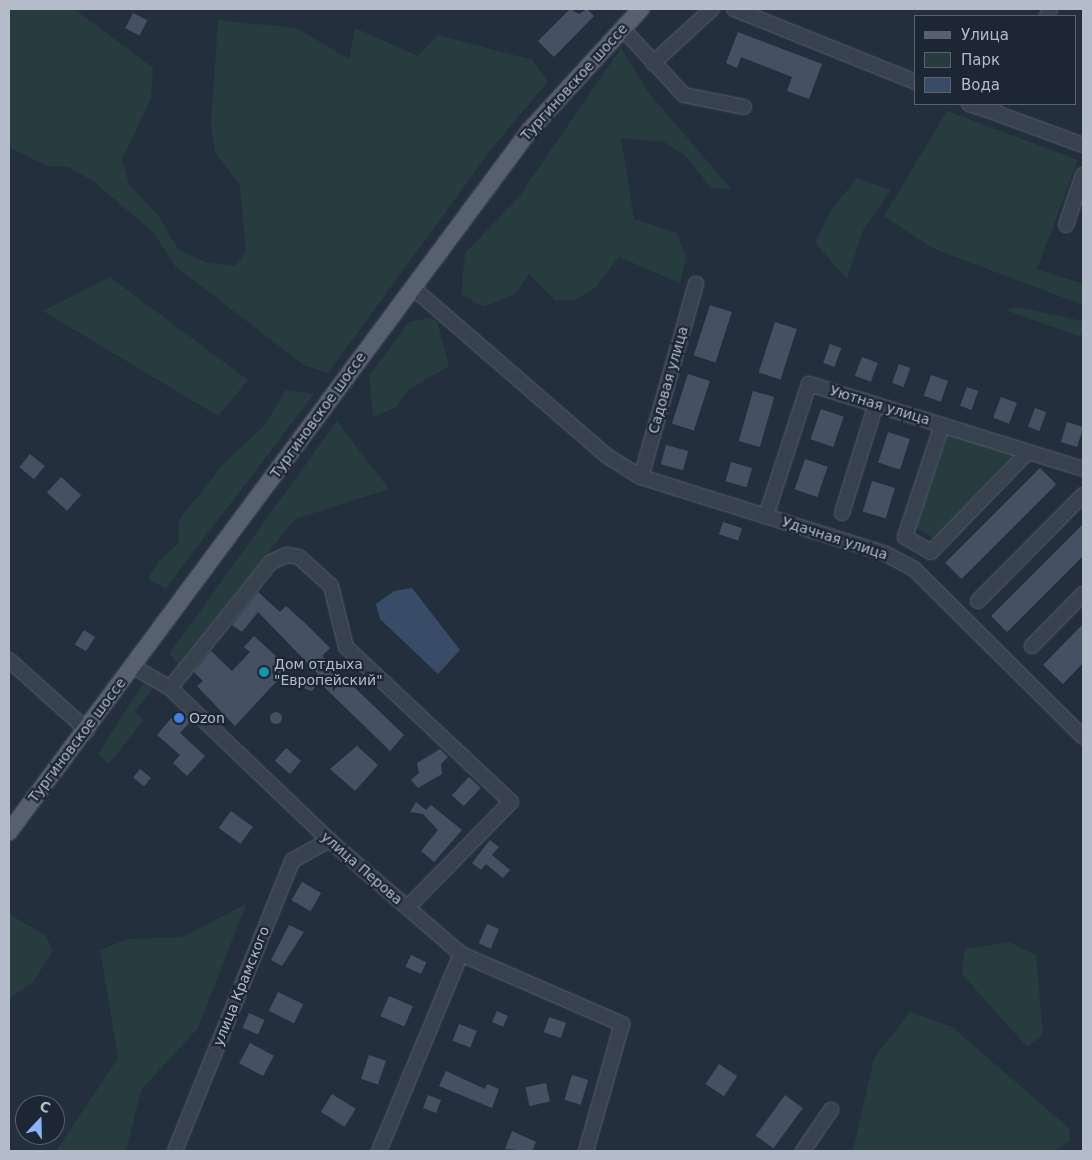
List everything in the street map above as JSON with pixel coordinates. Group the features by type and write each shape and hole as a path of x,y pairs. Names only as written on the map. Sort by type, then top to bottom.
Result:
{"main road":[{"name":"Тургиновское шоссе","path":"9,832 87,730 132,666 412,287 545,111 641,9"}],"street":[{"path":"653,63 712,9"},
{"path":"734,9 914,81"},
{"path":"622,28 684,95 744,107"},
{"path":"991,106 1083,145"},
{"path":"1066,225 1083,175"},
{"name":"Садовая улица","path":"641,476 696,284"},
{"name":"Удачная улица","path":"412,287 607,456 641,476 886,554 914,569 1083,737"},
{"name":"Уютная улица","path":"766,516 808,386 876,404 1083,469"},
{"path":"842,513 876,404"},
{"path":"942,425 905,537 931,552 1028,452"},
{"path":"978,601 1083,495"},
{"path":"170,688 271,562 287,556 299,558 331,586 346,647 511,802 407,908"},
{"path":"1032,646 1083,594"},
{"path":"9,660 87,730"},
{"name":"улица Перова","path":"132,666 170,688 329,840 461,954 622,1024 586,1151"},
{"name":"улица Крамского","path":"175,1151 292,861 329,840"},
{"path":"379,1151 461,954"},
{"path":"803,1151 831,1110"}],"green space":[{"path":"9,9 74,9 153,68 151,99 122,159 129,185 158,215 178,249 205,262 234,266 246,252 240,185 215,152 211,124 218,20 296,28 349,59 355,28 418,56 438,35 532,60 548,81 493,147 328,373 304,365 175,266 153,232 93,181 68,167 47,166 9,147"},
{"path":"621,48 649,93 731,189 711,188 686,156 664,142 621,138 634,219 677,233 686,257 680,283 619,257 595,288 575,300 555,300 529,274 515,294 483,307 461,294 465,253 518,198"},
{"path":"947,111 1078,160 1037,269 1083,284 1083,305 932,248 884,216"},
{"path":"857,178 891,190 863,230 847,279 815,243 830,212"},
{"path":"110,277 248,380 218,416 43,311"},
{"path":"1018,307 1083,321 1083,333 1079,336 1005,310"},
{"path":"428,318 437,321 449,366 408,390 395,408 373,417 369,376 409,322"},
{"path":"286,390 314,394 166,588 148,579 158,562 178,544 179,520 224,463 264,426"},
{"path":"337,421 389,489 295,519 178,663 169,654"},
{"path":"955,432 1012,455 933,538 916,528 947,436"},
{"path":"145,680 154,687 135,711 143,720 109,764 98,754"},
{"path":"246,904 198,1028 141,1090 126,1151 56,1151 60,1145 65,1145 65,1138 118,1058 100,950 128,939 182,937"},
{"path":"9,914 45,935 53,950 34,981 9,999"},
{"path":"1009,942 1036,955 1043,1034 1027,1047 962,974 965,949"},
{"path":"910,1012 952,1027 1069,1128 1070,1141 1054,1151 853,1151 874,1058"}],"water":[{"path":"412,588 460,650 438,674 380,619 376,604 394,591"}],"building":[{"path":"570,9 579,14 587,9 594,16 554,57 538,41"},
{"path":"133,13 147,20 140,35 125,28"},
{"path":"738,32 822,64 809,99 787,91 792,77 741,57 737,68 726,63"},
{"path":"710,305 732,312 715,363 694,355"},
{"path":"775,322 797,329 780,380 759,372"},
{"path":"830,344 841,348 834,367 823,363"},
{"path":"862,357 878,363 871,382 855,376"},
{"path":"899,364 910,368 903,387 892,383"},
{"path":"688,374 710,381 694,431 672,423"},
{"path":"931,375 948,381 941,402 924,396"},
{"path":"967,387 978,391 971,410 960,406"},
{"path":"753,391 774,397 760,447 739,441"},
{"path":"1001,397 1017,403 1009,424 993,418"},
{"path":"1035,408 1046,412 1039,431 1028,427"},
{"path":"821,409 844,417 833,447 811,439"},
{"path":"1067,422 1083,427 1077,447 1061,442"},
{"path":"888,432 910,439 900,470 878,462"},
{"path":"666,445 688,451 683,470 661,464"},
{"path":"30,454 45,466 34,479 19,467"},
{"path":"805,459 828,467 817,497 795,489"},
{"path":"731,462 752,468 747,487 725,481"},
{"path":"1040,468 1056,484 962,579 945,563"},
{"path":"61,477 81,495 67,511 47,493"},
{"path":"872,481 895,488 886,519 863,512"},
{"path":"723,522 742,528 738,541 719,534"},
{"path":"1083,524 1083,556 1007,632 991,616"},
{"path":"258,592 280,612 286,606 305,623 330,648 322,656 404,735 390,751 319,682 312,691 305,689 304,681 318,674 258,612 242,632 232,625"},
{"path":"1083,624 1083,663 1063,684 1043,665"},
{"path":"84,630 95,637 86,651 75,644"},
{"path":"254,636 289,668 235,726 197,686 203,681 194,672 211,651 232,671 250,652 244,647"},
{"path":"178,710 191,721 180,733 205,756 187,776 173,763 180,755 157,735"},
{"path":"278,712 281,713 281,723 274,724 271,723 270,716 271,713"},
{"path":"357,746 378,765 355,791 330,769"},
{"path":"286,748 301,761 290,774 275,761"},
{"path":"440,749 448,757 441,764 442,774 418,788 411,780 419,773 417,763"},
{"path":"140,769 151,778 144,786 133,778"},
{"path":"469,777 481,788 464,806 452,795"},
{"path":"416,802 426,810 431,805 462,830 434,862 421,851 438,830 423,814 410,812"},
{"path":"231,811 253,827 240,844 219,828"},
{"path":"490,840 499,847 492,855 510,870 503,878 486,864 481,870 472,863"},
{"path":"302,882 321,893 311,911 292,900"},
{"path":"487,924 499,929 491,948 479,943"},
{"path":"289,925 304,932 282,966 271,960"},
{"path":"411,955 426,962 421,974 406,967"},
{"path":"278,992 303,1004 294,1023 269,1011"},
{"path":"389,996 413,1006 404,1026 380,1016"},
{"path":"497,1011 508,1016 503,1027 492,1022"},
{"path":"249,1013 265,1020 258,1035 242,1028"},
{"path":"549,1017 566,1023 561,1038 544,1032"},
{"path":"459,1024 477,1031 470,1048 453,1041"},
{"path":"250,1043 274,1056 263,1076 239,1063"},
{"path":"369,1055 386,1061 378,1084 361,1079"},
{"path":"719,1064 737,1076 724,1096 706,1084"},
{"path":"446,1071 485,1089 487,1084 499,1089 492,1108 439,1086"},
{"path":"572,1075 588,1080 581,1105 564,1100"},
{"path":"546,1083 550,1102 529,1106 525,1087"},
{"path":"332,1094 356,1109 345,1127 321,1112"},
{"path":"428,1095 441,1100 436,1113 423,1108"},
{"path":"785,1095 803,1108 773,1148 756,1135"},
{"path":"512,1131 536,1142 532,1151 505,1149"}],"place":[{"name":"Дом отдыха \"Европейский\"","path":"264,672"},
{"name":"Ozon","path":"179,718"}]}
